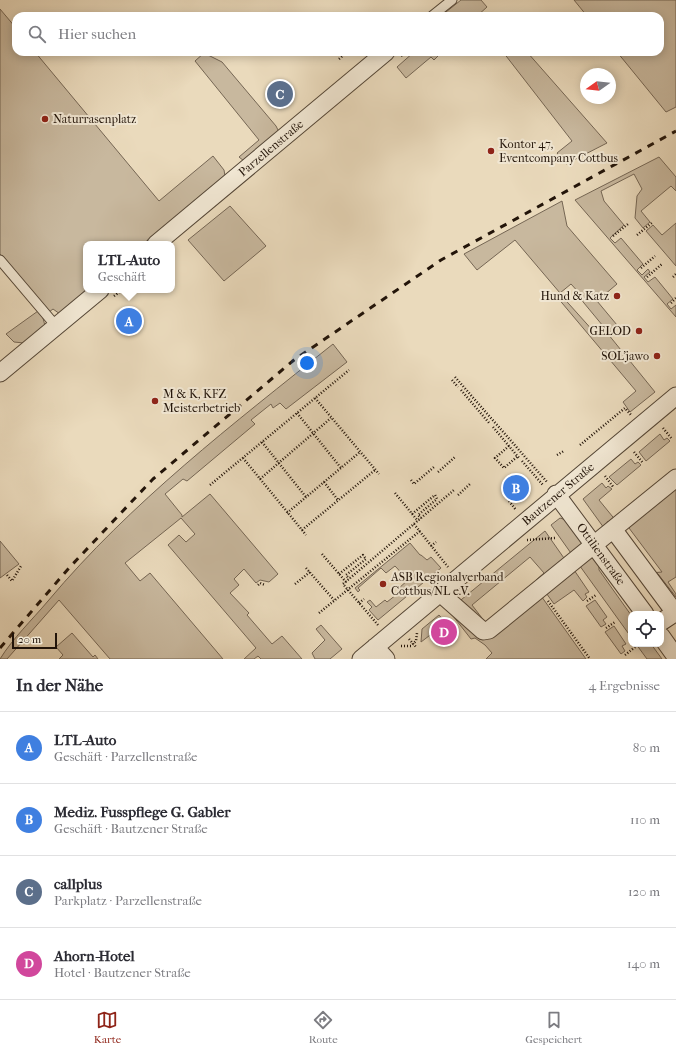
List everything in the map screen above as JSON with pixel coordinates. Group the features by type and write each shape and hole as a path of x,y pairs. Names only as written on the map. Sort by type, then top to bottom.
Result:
{"street":[{"name":"Parzellenstraße","path":"160,241 381,56"},
{"path":"0,373 96,293"},
{"name":"Bautzener Straße","path":"361,659 381,653 440,593 550,488 676,396"},
{"path":"440,593 483,631 489,630 676,478"},
{"name":"Ottilienstraße","path":"550,488 594,544 643,611"},
{"path":"613,529 676,613 664,620"},
{"path":"664,640 676,657"}],"lane":[{"path":"437,12 452,0"},
{"path":"0,260 56,326"}],"path":[{"path":"339,59 343,56"},
{"path":"637,235 653,222"},
{"path":"613,236 628,224"},
{"path":"641,268 655,256"},
{"path":"648,277 662,264"},
{"path":"673,277 676,274"},
{"path":"671,303 676,298"},
{"path":"210,485 349,370"},
{"path":"458,387 453,379 550,488"},
{"path":"461,390 490,424"},
{"path":"315,398 379,474"},
{"path":"580,445 625,408 627,411"},
{"path":"297,413 341,468"},
{"path":"260,479 332,418"},
{"path":"493,427 519,457 504,468 495,458 509,446"},
{"path":"663,428 672,439"},
{"path":"262,442 306,497"},
{"path":"557,455 564,451"},
{"path":"287,513 360,452"},
{"path":"634,452 643,463"},
{"path":"438,472 455,457"},
{"path":"243,458 306,535"},
{"path":"522,461 550,488"},
{"path":"496,466 499,463"},
{"path":"410,480 414,484 434,467"},
{"path":"302,530 375,470"},
{"path":"605,476 614,488"},
{"path":"324,482 338,500"},
{"path":"458,495 470,484"},
{"path":"378,625 343,584 454,490"},
{"path":"395,494 418,521"},
{"path":"412,514 435,496 437,498 418,515 421,518"},
{"path":"509,501 517,510"},
{"path":"414,524 448,567"},
{"path":"320,613 420,531"},
{"path":"527,540 555,538"},
{"path":"431,546 436,542"},
{"path":"322,554 346,582"},
{"path":"340,574 363,555 366,559 346,575 349,579"},
{"path":"7,574 12,581 21,566"},
{"path":"306,568 334,600"},
{"path":"295,584 310,572"},
{"path":"258,585 260,583 265,585"},
{"path":"539,588 590,659"},
{"path":"587,601 596,595"},
{"path":"359,603 364,598"},
{"path":"606,628 615,622"},
{"path":"408,646 414,644 417,636"},
{"path":"410,640 416,647"},
{"path":"625,654 636,647"}],"shaded area":[{"path":"461,0 481,0 487,7 481,12 446,12"},
{"path":"574,0 676,0 676,107 666,112 620,56 664,56 664,12 584,12"},
{"name":"Naturrasenplatz","path":"0,9 12,23 12,56 38,56 159,201 213,156 224,170 225,176 147,241 83,241 83,293 84,293 60,314 53,309 49,312 0,254"},
{"path":"201,56 210,56 222,62 276,126 279,132 244,161 239,157 259,140 195,61"},
{"path":"409,56 438,56 434,60 431,57 406,78 397,67"},
{"path":"506,56 531,56 607,143 566,164 557,153 572,141"},
{"path":"659,157 676,177 676,191 671,186 641,211 650,222 643,228 635,218 637,196 642,189 634,174 601,191 604,201 624,225 610,238 615,243 621,238 643,264 637,270 642,275 648,269 650,272 644,277 648,282 655,277 673,299 667,304 671,309 676,305 676,317 575,200"},
{"path":"562,201 567,226 617,284 597,301 617,325 608,334 655,392 630,412 623,402 636,391 557,297 560,294 595,333 603,326 579,297 581,295 571,284 560,293 515,240 477,270 464,254"},
{"path":"230,206 266,246 224,281 188,240"},
{"path":"676,223 676,266 646,231 653,225 662,235"},
{"path":"38,311 43,318 45,326 24,343 14,342 6,334"},
{"path":"333,344 347,362 286,409 280,403 273,408 271,404 251,420 255,424 187,481 183,479 165,494 182,517 210,494 278,574 269,582 260,580 256,583 244,569 234,579 239,585 230,593 249,613 247,615 272,644 282,636 302,659 261,659 258,656 254,659 244,659 256,648 168,545 179,535 186,542 195,534 181,518 125,563 140,581 150,573 223,659 110,659 59,600 7,659 0,659 17,636 113,530 184,465"},
{"path":"660,434 664,440 667,438 670,441 646,461 639,452"},
{"path":"631,459 635,464 638,462 641,465 617,485 609,477"},
{"path":"676,482 676,577 668,582 676,594 676,597 658,574 650,573 662,572 629,528"},
{"path":"602,483 606,488 608,486 612,489 599,500 617,522 604,528 583,499"},
{"path":"560,518 566,520 584,542 573,556 551,525"},
{"path":"545,531 566,561 540,584 536,580 544,573 530,557 472,605 485,622 456,604"},
{"path":"0,541 19,564 0,578"},
{"path":"410,543 420,555 427,560 431,557 441,568 378,620 369,610 372,607 367,602 370,600 376,607 385,600 387,602 401,591 399,588 408,580 395,566 386,573 381,568 358,588 360,590 358,592 355,588"},
{"path":"590,554 599,562 599,570 628,611 628,633 577,562"},
{"path":"572,567 589,592 585,594 587,597 583,601 574,590 554,604 544,590"},
{"path":"539,593 586,659 486,659 492,653 485,645 475,638 471,639 453,616 482,637"},
{"path":"595,600 607,617 603,620 606,624 601,627 586,606"},
{"path":"439,615 446,623 421,642 422,629"},
{"path":"321,625 342,649 330,659 315,659 312,653 325,640 316,629"},
{"path":"614,626 626,644 622,646 625,651 621,654 605,632"},
{"path":"72,633 93,657 95,655 98,659 59,659 63,655 56,647"},
{"path":"638,647 653,647 662,659 647,659"}],"railway":[{"path":"0,648 69,568 153,479 294,360 441,260 676,131"}],"place":[{"name":"callplus","path":"280,94"},
{"name":"Naturrasenplatz","path":"45,119"},
{"name":"Kontor 47, Eventcompany Cottbus","path":"491,151"},
{"name":"Hund & Katz","path":"617,296"},
{"name":"LTL-Auto","path":"129,321"},
{"name":"GELOD","path":"639,331"},
{"name":"SOL'jawo","path":"657,356"},
{"name":"M & K, KFZ Meisterbetrieb","path":"155,401"},
{"name":"Mediz. Fusspflege G. Gabler","path":"516,488"},
{"name":"ASB Regionalverband Cottbus/NL e.V.","path":"383,584"},
{"name":"Ahorn-Hotel","path":"444,632"}]}
